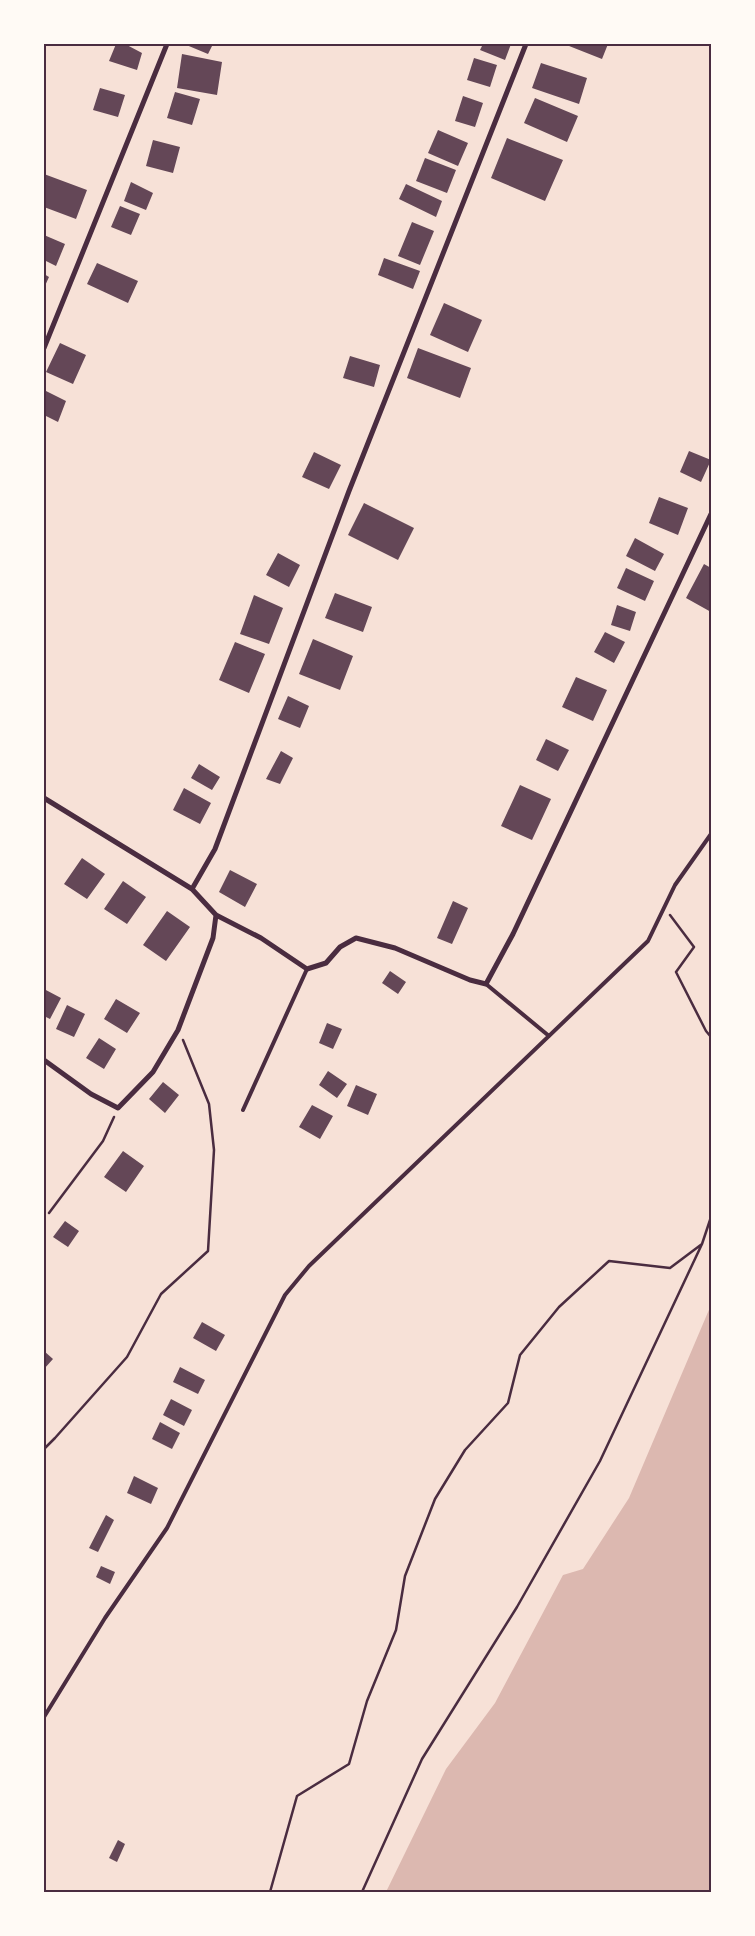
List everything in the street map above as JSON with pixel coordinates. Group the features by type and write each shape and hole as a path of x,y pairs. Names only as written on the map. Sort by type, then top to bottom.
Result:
{"street":[{"path":"44,348 167,44"},
{"path":"192,889 215,848 349,491 526,44"},
{"path":"44,798 192,889 216,915 261,938 307,970 326,962 340,947 356,938 395,948 470,980 486,984 513,934 711,514"},
{"path":"44,1060 91,1094 118,1108 153,1072 178,1030 212,938 216,915"}],"lane":[{"path":"44,1717 105,1618 167,1528 285,1295 309,1266 648,941 675,885 711,834"},
{"path":"243,1110 307,970"},
{"path":"486,984 549,1036"}],"path":[{"path":"665,908 694,947 676,972 706,1031 711,1037"},
{"path":"44,1449 127,1358 161,1294 208,1252 214,1150 209,1104 178,1030"},
{"path":"49,1213 103,1141 118,1108"},
{"path":"362,1892 422,1759 517,1607 600,1461 702,1244 711,1217"},
{"path":"270,1892 297,1796 349,1764 367,1701 396,1630 405,1576 435,1499 465,1450 508,1403 520,1355 559,1307 609,1261 670,1268 702,1244"}],"shaded area":[{"path":"711,1305 711,1892 386,1892 446,1769 495,1703 563,1575 583,1569 629,1498"}],"building":[{"path":"116,44 125,44 142,53 137,70 109,61"},
{"path":"184,44 213,44 208,54"},
{"path":"483,44 511,44 505,60 480,50"},
{"path":"564,44 608,44 602,59"},
{"path":"182,54 222,62 217,95 177,88"},
{"path":"474,58 497,65 490,87 467,80"},
{"path":"541,63 587,78 579,104 532,88"},
{"path":"100,88 125,95 118,117 93,110"},
{"path":"175,92 200,99 192,125 167,118"},
{"path":"463,96 483,103 475,127 455,121"},
{"path":"535,98 578,116 567,142 524,123"},
{"path":"438,130 468,143 458,166 428,153"},
{"path":"507,138 563,160 545,201 491,178"},
{"path":"153,140 180,147 173,173 146,166"},
{"path":"425,158 456,170 447,193 416,181"},
{"path":"44,174 87,190 76,219 44,207"},
{"path":"131,182 153,193 146,210 124,201"},
{"path":"406,184 442,201 436,217 399,199"},
{"path":"120,206 140,214 131,235 111,227"},
{"path":"412,222 434,231 420,265 398,256"},
{"path":"44,235 65,244 56,266 44,260"},
{"path":"384,258 420,271 413,289 378,275"},
{"path":"97,263 138,281 128,303 87,284"},
{"path":"44,274 49,277 44,288"},
{"path":"444,303 482,320 468,352 430,335"},
{"path":"60,343 86,355 73,384 46,372"},
{"path":"418,348 471,368 460,398 407,378"},
{"path":"350,356 380,365 374,387 343,378"},
{"path":"44,390 66,401 58,422 44,415"},
{"path":"689,451 711,460 701,482 680,472"},
{"path":"314,452 341,465 329,489 302,477"},
{"path":"659,497 688,508 678,535 649,523"},
{"path":"364,503 414,528 398,560 348,535"},
{"path":"635,538 664,554 655,571 626,556"},
{"path":"278,553 300,565 289,587 266,575"},
{"path":"704,564 711,568 711,612 686,598"},
{"path":"626,568 654,581 645,601 617,588"},
{"path":"335,593 372,607 363,632 325,618"},
{"path":"254,595 283,608 269,644 240,634"},
{"path":"617,605 636,612 630,631 611,625"},
{"path":"605,632 625,642 614,663 594,652"},
{"path":"313,639 353,656 340,690 299,674"},
{"path":"235,642 265,654 249,693 219,680"},
{"path":"576,677 607,690 593,721 562,707"},
{"path":"288,696 309,706 300,728 278,719"},
{"path":"546,739 569,750 558,771 536,760"},
{"path":"281,751 293,758 280,784 266,779"},
{"path":"199,764 220,777 212,790 191,778"},
{"path":"520,785 551,799 532,840 501,826"},
{"path":"184,788 211,803 200,824 173,810"},
{"path":"82,858 105,874 87,899 64,884"},
{"path":"230,870 257,884 245,907 219,892"},
{"path":"123,881 146,897 127,924 104,909"},
{"path":"453,901 468,908 452,944 437,938"},
{"path":"167,911 190,927 166,961 143,945"},
{"path":"390,971 406,982 398,994 382,983"},
{"path":"44,989 61,998 50,1019 44,1016"},
{"path":"116,999 140,1013 127,1033 104,1019"},
{"path":"67,1005 85,1014 74,1037 56,1029"},
{"path":"327,1023 342,1029 333,1049 319,1043"},
{"path":"99,1038 116,1049 104,1069 86,1058"},
{"path":"328,1071 347,1084 337,1098 319,1085"},
{"path":"163,1082 179,1095 165,1113 149,1099"},
{"path":"356,1085 377,1094 368,1115 347,1106"},
{"path":"312,1105 333,1116 320,1139 299,1127"},
{"path":"123,1151 144,1166 126,1192 104,1177"},
{"path":"65,1221 79,1231 68,1247 53,1237"},
{"path":"202,1322 225,1335 216,1351 193,1338"},
{"path":"44,1351 53,1359 44,1369"},
{"path":"180,1367 205,1380 198,1394 173,1382"},
{"path":"171,1399 192,1410 184,1426 163,1415"},
{"path":"160,1422 180,1433 172,1449 152,1439"},
{"path":"134,1476 158,1488 151,1504 127,1493"},
{"path":"106,1515 114,1520 98,1552 89,1548"},
{"path":"101,1566 115,1572 110,1584 96,1577"},
{"path":"118,1840 125,1844 117,1862 109,1858"}]}
